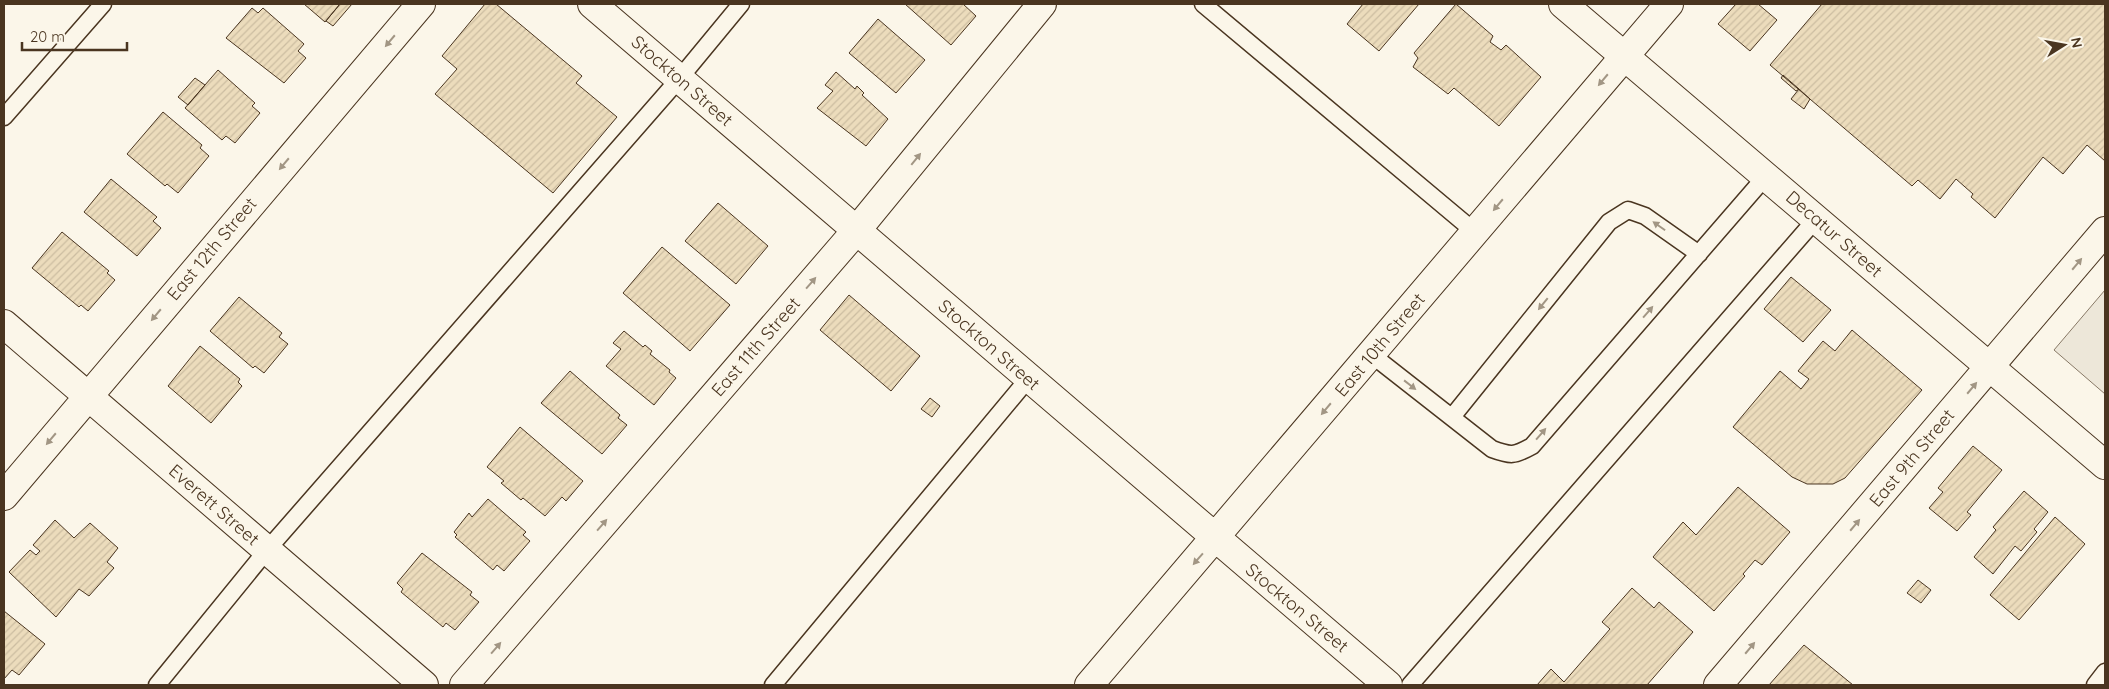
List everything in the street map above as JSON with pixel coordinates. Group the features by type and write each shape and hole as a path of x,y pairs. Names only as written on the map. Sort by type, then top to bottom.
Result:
{"street":[{"name":"East 12th Street","path":"4,496 422,4"},
{"name":"Stockton Street","path":"592,4 1215,539 1388,685"},
{"name":"East 11th Street","path":"464,685 856,231 1042,4"},
{"name":"Decatur Street","path":"1564,4 2105,465"},
{"name":"East 10th Street","path":"1089,685 1669,4"},
{"name":"East 9th Street","path":"1718,685 2105,231"},
{"name":"Everett Street","path":"4,324 424,685"}],"lane":[{"path":"4,117 103,4"},
{"path":"157,685 267,550 741,4"},
{"path":"1203,4 1475,232"},
{"path":"1372,355 1492,449 1506,454 1517,455 1532,446 1766,176"},
{"path":"1452,417 1609,222 1628,210 1645,216 1699,254"},
{"path":"1410,685 1816,218"},
{"path":"773,685 1028,379"},
{"path":"2095,685 2105,672"}],"shaded area":[{"path":"2105,290 2105,394 2054,350"}],"building":[{"path":"304,4 340,4 325,22"},
{"path":"340,4 352,4 333,26 326,21"},
{"path":"485,4 496,4 582,76 576,83 617,117 553,193 435,94 457,69 442,56"},
{"path":"905,4 963,4 976,16 951,45"},
{"path":"1363,4 1419,4 1379,51 1347,24"},
{"path":"1456,4 1493,36 1490,42 1501,50 1506,45 1541,77 1499,126 1454,88 1448,94 1413,67 1418,58 1414,53"},
{"path":"1736,4 1758,4 1777,20 1750,51 1718,24"},
{"path":"1822,4 2105,4 2105,161 2087,145 2063,174 2043,157 1995,218 1971,197 1973,194 1956,179 1940,199 1918,180 1912,186 1770,65"},
{"path":"252,8 258,13 263,8 304,44 298,51 306,58 284,83 226,38"},
{"path":"878,19 925,60 896,93 849,53"},
{"path":"218,70 255,103 252,106 260,113 235,143 226,136 222,140 185,108"},
{"path":"836,72 855,89 857,86 864,93 862,95 888,119 866,146 817,108 833,91 825,85"},
{"path":"1783,75 1799,89 1796,91 1781,78"},
{"path":"195,78 205,85 188,105 178,97"},
{"path":"1799,89 1810,99 1804,109 1791,99"},
{"path":"163,112 202,145 200,148 209,156 178,193 167,184 165,186 127,154"},
{"path":"111,179 157,217 153,221 161,228 137,256 84,212"},
{"path":"718,203 768,246 736,284 685,241"},
{"path":"62,232 109,271 107,273 115,280 88,311 81,305 79,307 32,268"},
{"path":"662,247 730,305 690,351 623,293"},
{"path":"1791,277 1831,310 1803,342 1764,309"},
{"path":"849,295 920,356 891,391 820,330"},
{"path":"239,297 282,333 279,337 288,344 264,373 255,366 253,368 210,331"},
{"path":"1852,330 1922,390 1845,478 1833,484 1807,484 1792,477 1733,427 1780,371 1801,389 1809,379 1798,371 1823,341 1835,351"},
{"path":"624,331 643,347 645,345 652,351 650,354 670,370 669,372 676,378 654,405 606,366 621,349 613,343"},
{"path":"200,346 240,379 238,382 242,386 211,423 168,386"},
{"path":"570,371 620,415 618,418 627,425 602,454 541,403"},
{"path":"930,398 940,406 932,417 921,409"},
{"path":"520,427 583,481 566,501 562,497 545,516 523,498 521,500 501,483 504,481 487,467"},
{"path":"1973,446 2002,470 1967,512 1971,515 1957,531 1929,508 1943,492 1938,488"},
{"path":"1738,487 1790,532 1762,565 1755,560 1743,574 1745,576 1714,611 1653,557 1683,522 1696,535"},
{"path":"2024,491 2048,512 2034,529 2037,532 2021,551 2015,546 1993,574 1974,557 1996,530 1993,527"},
{"path":"488,499 526,532 523,535 530,541 504,571 497,565 493,570 455,537 457,535 454,532 469,513 472,517"},
{"path":"2055,517 2085,544 2019,620 1990,595"},
{"path":"55,520 74,538 90,523 118,548 107,562 114,568 89,596 79,589 56,617 9,572 30,550 36,555 40,551 33,545"},
{"path":"422,553 472,592 470,595 479,602 455,630 446,623 443,627 401,592 403,589 397,583"},
{"path":"1918,580 1931,590 1921,603 1907,593"},
{"path":"1632,588 1654,608 1659,602 1693,632 1647,685 1537,685 1551,669 1564,682 1610,629 1602,622"},
{"path":"4,611 45,644 19,675 12,670 4,679"},
{"path":"1804,645 1853,685 1769,685"}]}
